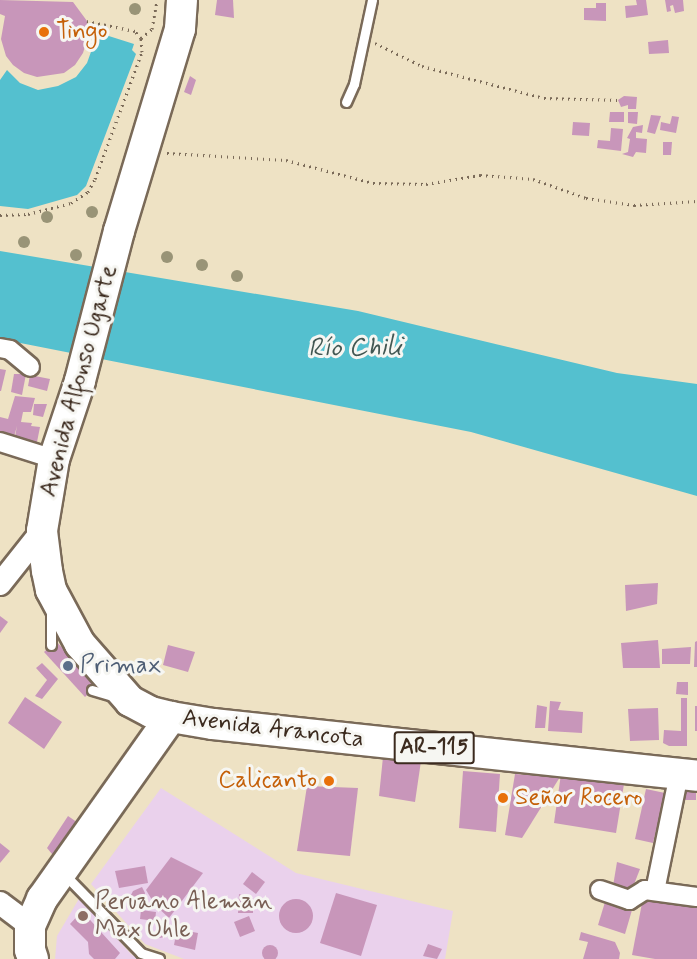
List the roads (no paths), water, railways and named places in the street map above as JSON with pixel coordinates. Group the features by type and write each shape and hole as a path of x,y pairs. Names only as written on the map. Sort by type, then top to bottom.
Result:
{"main road":[{"name":"Avenida Alfonso Ugarte","path":"171,717 151,712 130,701 80,644 51,590 42,531 54,459 80,381 119,231 180,29 183,0"},
{"name":"Avenida Arancota","path":"171,717 213,724 688,775"},
{"path":"33,959 30,950 30,926 42,899 171,717"}],"street":[{"path":"0,348 10,350 30,367"},
{"path":"0,442 54,459"},
{"path":"0,584 42,531"},
{"path":"655,891 688,775"},
{"path":"600,890 629,900 645,890 697,897"},
{"path":"0,903 30,926"}],"lane":[{"path":"346,102 354,84 372,0"},
{"path":"51,590 51,645"},
{"path":"92,690 130,701"},
{"path":"60,871 141,953 159,959"}],"water":[{"path":"93,31 134,44 132,50 136,54 86,186 77,195 28,209 0,206 0,80 7,70 20,83 38,90 58,86 76,77 87,63 92,49"},
{"name":"Río Chili","path":"0,251 358,311 617,373 697,384 697,496 471,432 0,339"}],"place":[{"name":"Tingo","path":"44,32"},
{"name":"Primax","path":"68,666"},
{"name":"Calicanto","path":"329,781"},
{"name":"Señor Rocero","path":"503,798"},
{"name":"Peruano Aleman Max Uhle","path":"83,916"}]}
